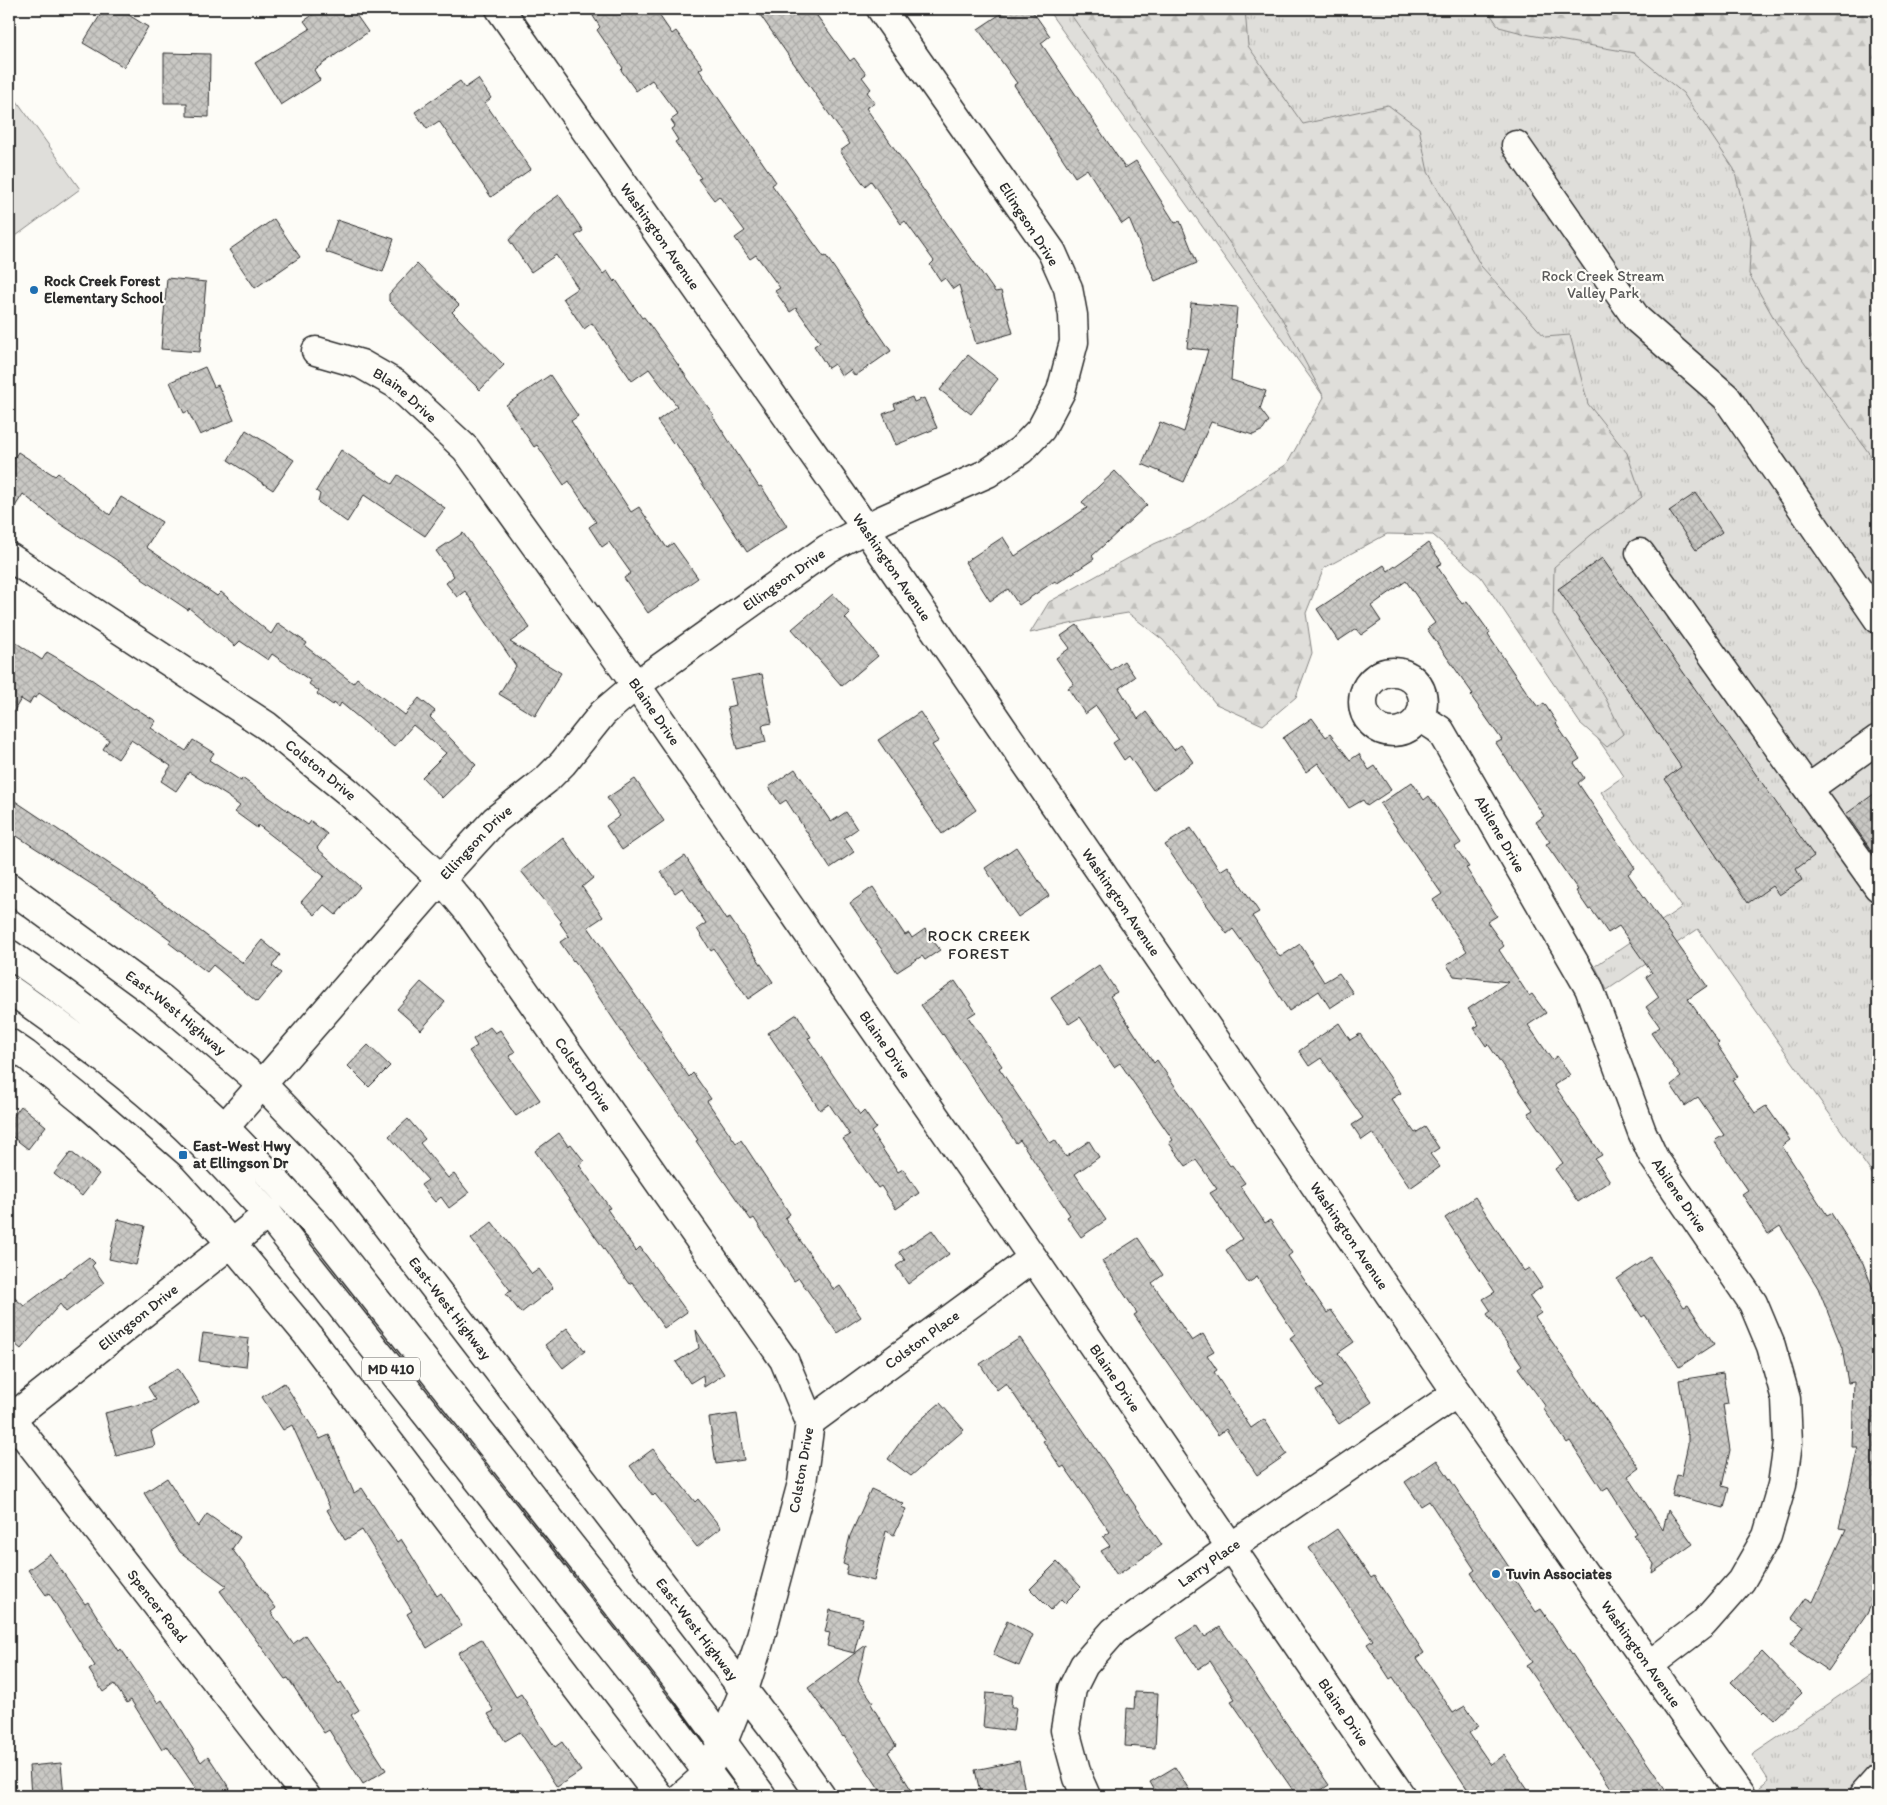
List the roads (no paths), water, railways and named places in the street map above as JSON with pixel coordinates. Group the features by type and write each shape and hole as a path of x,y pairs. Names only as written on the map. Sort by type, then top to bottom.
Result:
{"street":[{"name":"Washington Avenue","path":"500,9 865,528 1457,1393 1741,1796"},
{"name":"Ellingson Drive","path":"224,1128 441,879 495,820 546,780 563,763 604,713 636,685 827,549 865,528 988,474 1021,450 1041,430 1061,392 1074,342 1073,315 1068,288 1052,252 880,9"},
{"path":"1516,145 1637,318 1726,397 1878,619"},
{"name":"Blaine Drive","path":"316,351 362,364 396,384 466,449 636,685 1033,1258 1401,1796"},
{"path":"1640,553 1878,887"},
{"name":"Colston Drive","path":"9,557 267,726 348,792 441,879 469,912 784,1360 810,1422 802,1483 759,1644 744,1690 723,1742 699,1781 682,1796"},
{"name":"Abilene Drive","path":"1420,716 1440,730 1589,988 1642,1132 1654,1158 1753,1303 1771,1346 1786,1399 1788,1443 1782,1485 1767,1536 1740,1581 1703,1624 1650,1665"},
{"path":"1809,788 1878,740"},
{"name":"East-West Highway","path":"9,887 162,999 262,1084 340,1165 744,1690 821,1796"},
{"name":"MD 410","path":"9,954 86,1008 133,1047 224,1128 321,1230 678,1681 762,1796"},
{"name":"MD 410","path":"9,990 44,1014 129,1079 202,1143 268,1214 660,1709 725,1796"},
{"path":"9,1043 88,1105 172,1178 232,1244 306,1332 659,1796"},
{"name":"Ellingson Drive","path":"10,1418 268,1214"},
{"name":"Colston Place","path":"810,1422 1033,1258"},
{"name":"Larry Place","path":"1086,1796 1078,1778 1065,1730 1072,1690 1084,1665 1114,1631 1231,1547 1457,1393"},
{"name":"Spencer Road","path":"10,1418 306,1796"},
{"path":"1863,1796 1878,1779"}],"place":[{"name":"Rock Creek Forest Elementary School","path":"34,290"},
{"name":"East-West Hwy at Ellingson Dr","path":"183,1155"},
{"name":"Tuvin Associates","path":"1496,1574"}],"district":[{"name":"ROCK CREEK FOREST","path":"979,944"}],"park label":[{"name":"Rock Creek Stream Valley Park","path":"1603,284"}]}
